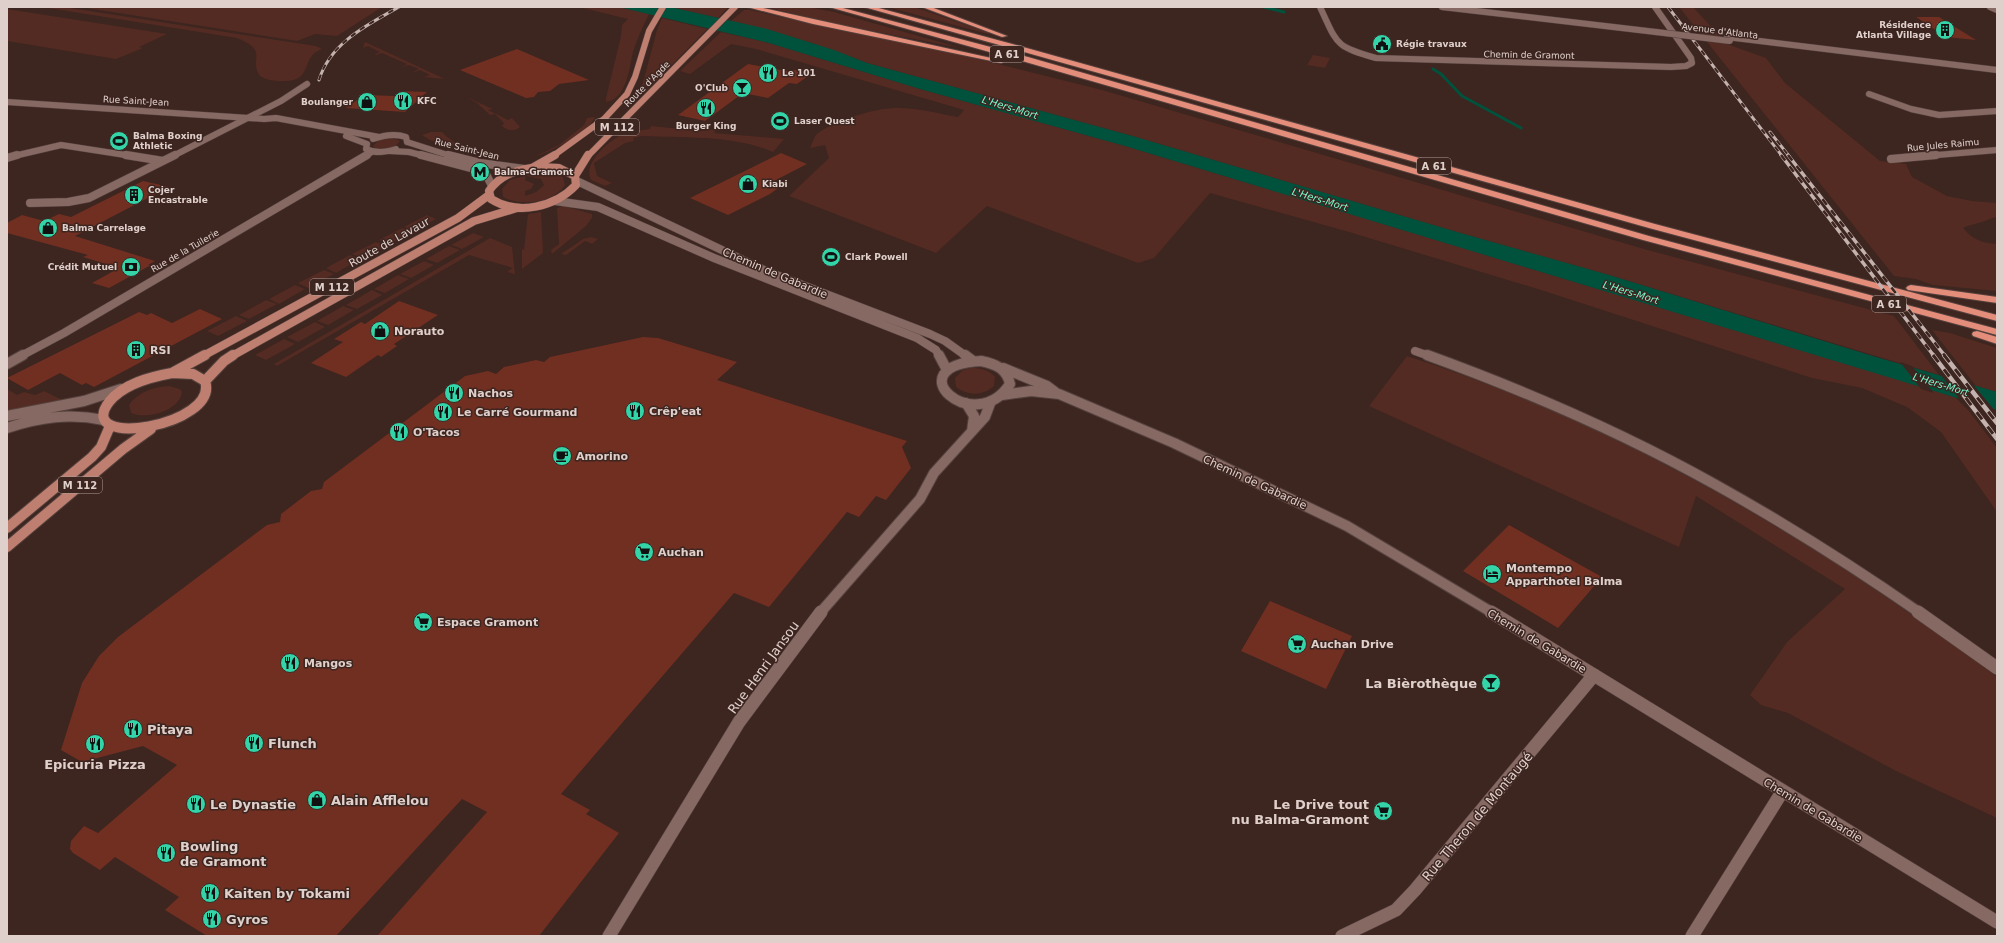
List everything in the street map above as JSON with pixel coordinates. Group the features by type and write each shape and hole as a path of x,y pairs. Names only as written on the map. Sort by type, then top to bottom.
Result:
{"highway":[{"path":"750,7 813,22 967,53 1180,105"},
{"name":"A 61","path":"832,7 1010,55 1180,105 1782,275 1997,332"},
{"name":"A 61","path":"867,7 1798,266"},
{"path":"925,7 993,32 1067,56 1072,63"},
{"path":"1798,266 1847,273 1924,291 1997,300"},
{"path":"1798,266 1997,318"},
{"path":"1782,275 1997,341"}],"main road":[{"name":"Route d'Agde","path":"528,168 554,157 587,134 627,96 633,84 650,30 662,7"},
{"name":"Route d'Agde","path":"555,201 573,189 576,178 589,154 732,9"},
{"path":"555,201 541,205 517,208 498,204 489,195 492,186 500,178 528,168 559,168 566,170 576,178"},
{"name":"Route de Lavaur","path":"172,373 458,218 489,195"},
{"name":"Route de Lavaur","path":"205,381 228,359 270,334 474,221 517,208"},
{"path":"172,373 193,374 205,381 206,392 196,405 178,417 156,426 130,430 107,423 103,412 112,399 125,389 142,381 172,373"},
{"name":"M 112","path":"7,528 92,457 101,447 107,423"},
{"name":"M 112","path":"7,547 123,450 156,426"}],"street":[{"name":"Avenue d'Atlanta","path":"1442,7 1997,70"},
{"name":"Avenue d'Atlanta","path":"1468,7 1655,31"},
{"name":"Chemin de Gramont","path":"1323,8 1337,42 1348,50 1376,58 1392,60 1671,67 1688,65 1692,62 1690,58 1655,7"},
{"path":"1990,7 1997,10"},
{"name":"Avenue d'Atlanta","path":"1728,39 1997,73"},
{"path":"30,203 68,202 89,198 249,118 292,95 307,84"},
{"path":"1869,94 1911,109 1939,115 1997,111"},
{"name":"Rue Saint-Jean","path":"7,102 291,120 379,137 399,135 406,137 407,142 499,167 528,168"},
{"name":"Rue Saint-Jean","path":"264,119 344,136 367,144"},
{"path":"372,152 366,149 367,144 379,137"},
{"path":"390,151 401,147 407,142"},
{"path":"7,158 47,147 61,145 163,161"},
{"name":"Rue Jules Raimu","path":"1891,159 1997,150"},
{"name":"Rue Saint-Jean","path":"372,152 409,152 478,170 487,176 492,186"},
{"name":"Rue de la Tuilerie","path":"7,364 64,333 372,152"},
{"name":"Chemin de Gabardie","path":"576,178 766,271 930,334 945,341 973,361"},
{"name":"Chemin de Gabardie","path":"555,201 598,207 714,258 917,338 936,350 947,370"},
{"path":"1415,351 1472,371 1597,425 1674,462 1780,522 1852,568 1997,668"},
{"path":"963,362 988,362 1001,367 1009,378 1010,384 1002,395 991,401 966,402 950,396 944,390 941,383 942,376 947,370 963,362"},
{"name":"Chemin de Gabardie","path":"1001,367 1047,386 1059,394 1174,443 1347,526 1594,675 1782,792 1997,922"},
{"path":"7,416 84,401 142,381"},
{"name":"Chemin de Gabardie","path":"1002,395 1031,391 1059,394"},
{"name":"Rue Henri Jansou","path":"608,936 739,722 828,603 920,499 934,473 986,417 991,401"},
{"name":"Rue Henri Jansou","path":"966,402 975,417 975,422 969,436"},
{"path":"7,428 40,419 74,414 107,423"},
{"name":"Rue Theron de Montaugé","path":"1342,936 1374,922 1396,910 1401,905 1594,675"},
{"path":"1692,936 1782,792"}],"shaded area":[{"path":"42,7 64,7 316,46 322,49 315,53 311,58 303,74 299,78 292,81 272,80 260,76 256,65 256,52 253,47 237,38"},
{"path":"80,7 382,7 337,36 315,34 297,41"},
{"path":"579,7 619,7 649,14 633,52 626,82 619,95 613,100 606,102 621,36 622,25 628,19"},
{"path":"670,7 728,7 718,18"},
{"path":"766,7 808,7 834,12 961,48 841,25"},
{"path":"887,7 914,7 989,33 988,34"},
{"path":"1679,7 1693,7 1727,44 1766,58 1785,83 1880,161 1906,164 1912,177 1947,196 1972,201 1997,203 1997,217 1963,228 1978,240 1997,244 1997,291 1933,285 1916,279 1894,276"},
{"path":"7,9 167,34 139,47 143,48 116,59 7,41"},
{"path":"744,10 750,10 828,28 954,53 1102,90 1644,249 1894,316 1939,375 1609,275 1457,232 1136,137 867,63 800,39 731,21"},
{"path":"662,18 707,29 654,83 649,87 642,86 657,30"},
{"path":"721,32 769,43 920,89 1125,146 1955,397 1969,411 1997,448 1997,512 1941,432 1907,407 1862,388 1812,378 1541,290 1349,232 1210,193 1154,258 1138,263 987,206 936,253 789,196 829,158 825,145 810,148 817,134 823,129 842,120 876,110 902,108 918,109 958,117 964,110 756,49 731,44 690,74 680,71"},
{"path":"365,42 445,79 424,77 430,75 420,70 413,72 419,69 409,65 401,67 407,64 382,53 376,55 375,54 380,52 368,46 363,48"},
{"path":"1313,55 1330,58 1325,68 1307,65"},
{"path":"464,96 493,109 488,110 508,120 512,118 520,127 513,130 506,129 502,126 504,123 495,114 490,115 477,103"},
{"path":"595,117 592,123 585,129 559,147 534,157 559,145 584,125 587,118"},
{"path":"651,126 701,131 717,129 714,133 784,139 773,152 726,140 692,137 642,136 633,138 634,141 625,143 594,163 597,176 612,183 605,186 591,180 589,173 591,165 595,157 602,149 618,136 634,129 635,131 650,129"},
{"path":"431,132 442,132 456,143 477,151 473,152 430,140 422,135"},
{"path":"393,138 400,141 391,148 379,149 373,146 379,140"},
{"path":"535,173 551,173 563,177 565,185 553,196 545,199 536,202 518,202 503,197 502,189 510,180","holes":["526,176 541,179 544,185 536,192 525,196 525,191 531,189 534,184 525,180"]},
{"path":"564,206 592,214 592,218 586,226 552,254 551,250 559,244 557,208"},
{"path":"541,212 543,253 522,269 522,249 524,250 528,214"},
{"path":"427,215 436,219 414,231 404,227"},
{"path":"402,228 412,232 389,244 379,240"},
{"path":"473,233 484,237 462,249 451,245"},
{"path":"591,237 598,239 592,244 585,241 566,255 561,254 583,239"},
{"path":"490,238 512,247 515,274 507,272 513,268 469,255 277,366 274,364"},
{"path":"376,242 387,246 363,258 352,254"},
{"path":"449,246 460,250 437,263 426,259"},
{"path":"350,255 360,259 336,273 326,268"},
{"path":"424,261 434,265 411,278 400,274"},
{"path":"324,270 334,274 308,288 298,283"},
{"path":"398,275 409,279 385,293 374,289"},
{"path":"295,285 305,289 279,304 269,299"},
{"path":"372,290 382,295 357,309 346,305"},
{"path":"266,300 277,304 249,319 239,315"},
{"path":"343,306 354,310 328,325 317,321"},
{"path":"236,316 247,321 218,336 207,331"},
{"path":"315,322 325,327 298,342 287,337"},
{"path":"1932,330 1950,333 1997,348 1997,392 1976,386"},
{"path":"284,339 295,344 266,360 255,355"},
{"path":"1407,356 1486,384 1564,416 1641,452 1716,492 1789,534 1860,580 1929,627 1997,677 1997,818 1896,771 1788,713 1761,705 1750,695 1787,642 1845,589 1696,496 1679,547 1369,406"},
{"path":"978,368 990,372 995,377 994,386 985,392 975,394 965,392 956,387 955,378 963,370"},
{"path":"169,386 180,389 182,392 180,399 169,409 145,415 131,413 129,405 141,394 152,389"},
{"path":"7,389 17,395 24,392 35,395 44,391 62,400 7,411"}],"water":[{"name":"L'Hers-Mort","path":"619,7 670,7 767,29 834,50 867,63 1136,137 1457,232 1609,275 1876,357 1997,392 1997,410 1125,146 920,89 769,43"}],"pier":[{"path":"1900,362 1912,366 1934,393 1921,389"},
{"path":"1940,374 1972,383 1995,411 1961,401"}],"building":[{"name":"Résidence Atlanta Village","path":"1916,17 1939,17 1976,40 1946,37"},
{"path":"517,49 589,80 559,84 550,91 538,92 534,97 526,98 460,70"},
{"path":"748,64 786,71 808,69 802,73 808,76 797,84 789,83 768,98 743,93 705,121 678,115"},
{"path":"402,91 427,92 405,112 346,108 364,95 395,96"},
{"name":"Kiabi","path":"781,153 807,164 772,182 781,186 770,194 728,215 690,198"},
{"path":"143,181 169,187 75,236 155,261 148,265 151,265 109,288 92,283 119,268 83,257 88,255 7,233 7,223 22,215 44,221 59,214 71,217"},
{"name":"Norauto","path":"399,301 438,315 394,344 397,346 381,357 378,355 346,377 311,363 343,342 334,339 361,322 365,324"},
{"name":"RSI","path":"200,309 222,319 94,387 86,383 82,385 60,373 28,390 7,378 139,312 147,315 151,313 172,323"},
{"name":"Espace Gramont","path":"643,337 658,338 737,362 717,380 907,441 902,447 911,468 886,500 876,496 859,517 847,512 769,607 734,593 561,794 590,810 586,814 619,833 539,936 377,936 487,812 462,799 336,936 207,936 165,910 179,897 115,857 100,870 73,853 70,849 71,841 84,826 98,833 177,765 143,746 82,762 61,750 82,683 99,656 118,637 267,525 280,522 281,514 311,491 322,489 324,482 465,376 488,371 496,374 504,367 536,360 544,362 550,357"},
{"name":"Montempo Apparthotel Balma","path":"1509,525 1602,577 1558,628 1463,571"},
{"name":"Auchan Drive","path":"1270,601 1352,636 1326,689 1241,651"}],"waterway":[{"path":"1264,7 1284,12"},
{"path":"1433,69 1441,74 1462,96 1521,128"}],"railway":[{"path":"319,80 324,67 341,45 363,28 399,7"},
{"path":"1668,7 1782,156"},
{"path":"1770,132 1789,156"},
{"path":"1781,155 1934,356"},
{"path":"1788,155 1945,356"},
{"path":"1933,355 1997,439"},
{"path":"1944,355 1997,423"}],"place":[{"name":"Résidence Atlanta Village","path":"1945,30"},
{"name":"Régie travaux","path":"1382,44"},
{"name":"Le 101","path":"768,73"},
{"name":"O'Club","path":"742,88"},
{"name":"KFC","path":"403,101"},
{"name":"Boulanger","path":"367,102"},
{"name":"Burger King","path":"706,108"},
{"name":"Laser Quest","path":"780,121"},
{"name":"Balma Boxing Athletic","path":"119,141"},
{"name":"Balma-Gramont","path":"480,172"},
{"name":"Kiabi","path":"748,184"},
{"name":"Cojer Encastrable","path":"134,195"},
{"name":"Balma Carrelage","path":"48,228"},
{"name":"Clark Powell","path":"831,257"},
{"name":"Crédit Mutuel","path":"131,267"},
{"name":"Norauto","path":"380,331"},
{"name":"RSI","path":"136,350"},
{"name":"Nachos","path":"454,393"},
{"name":"Crêp'eat","path":"635,411"},
{"name":"Le Carré Gourmand","path":"443,412"},
{"name":"O'Tacos","path":"399,432"},
{"name":"Amorino","path":"562,456"},
{"name":"Auchan","path":"644,552"},
{"name":"Montempo Apparthotel Balma","path":"1492,574"},
{"name":"Espace Gramont","path":"423,622"},
{"name":"Auchan Drive","path":"1297,644"},
{"name":"Mangos","path":"290,663"},
{"name":"La Bièrothèque","path":"1491,683"},
{"name":"Pitaya","path":"133,729"},
{"name":"Flunch","path":"254,743"},
{"name":"Epicuria Pizza","path":"95,744"},
{"name":"Alain Afflelou","path":"317,800"},
{"name":"Le Dynastie","path":"196,804"},
{"name":"Le Drive tout nu Balma-Gramont","path":"1383,811"},
{"name":"Bowling de Gramont","path":"166,853"},
{"name":"Kaiten by Tokami","path":"210,893"},
{"name":"Gyros","path":"212,919"}]}
